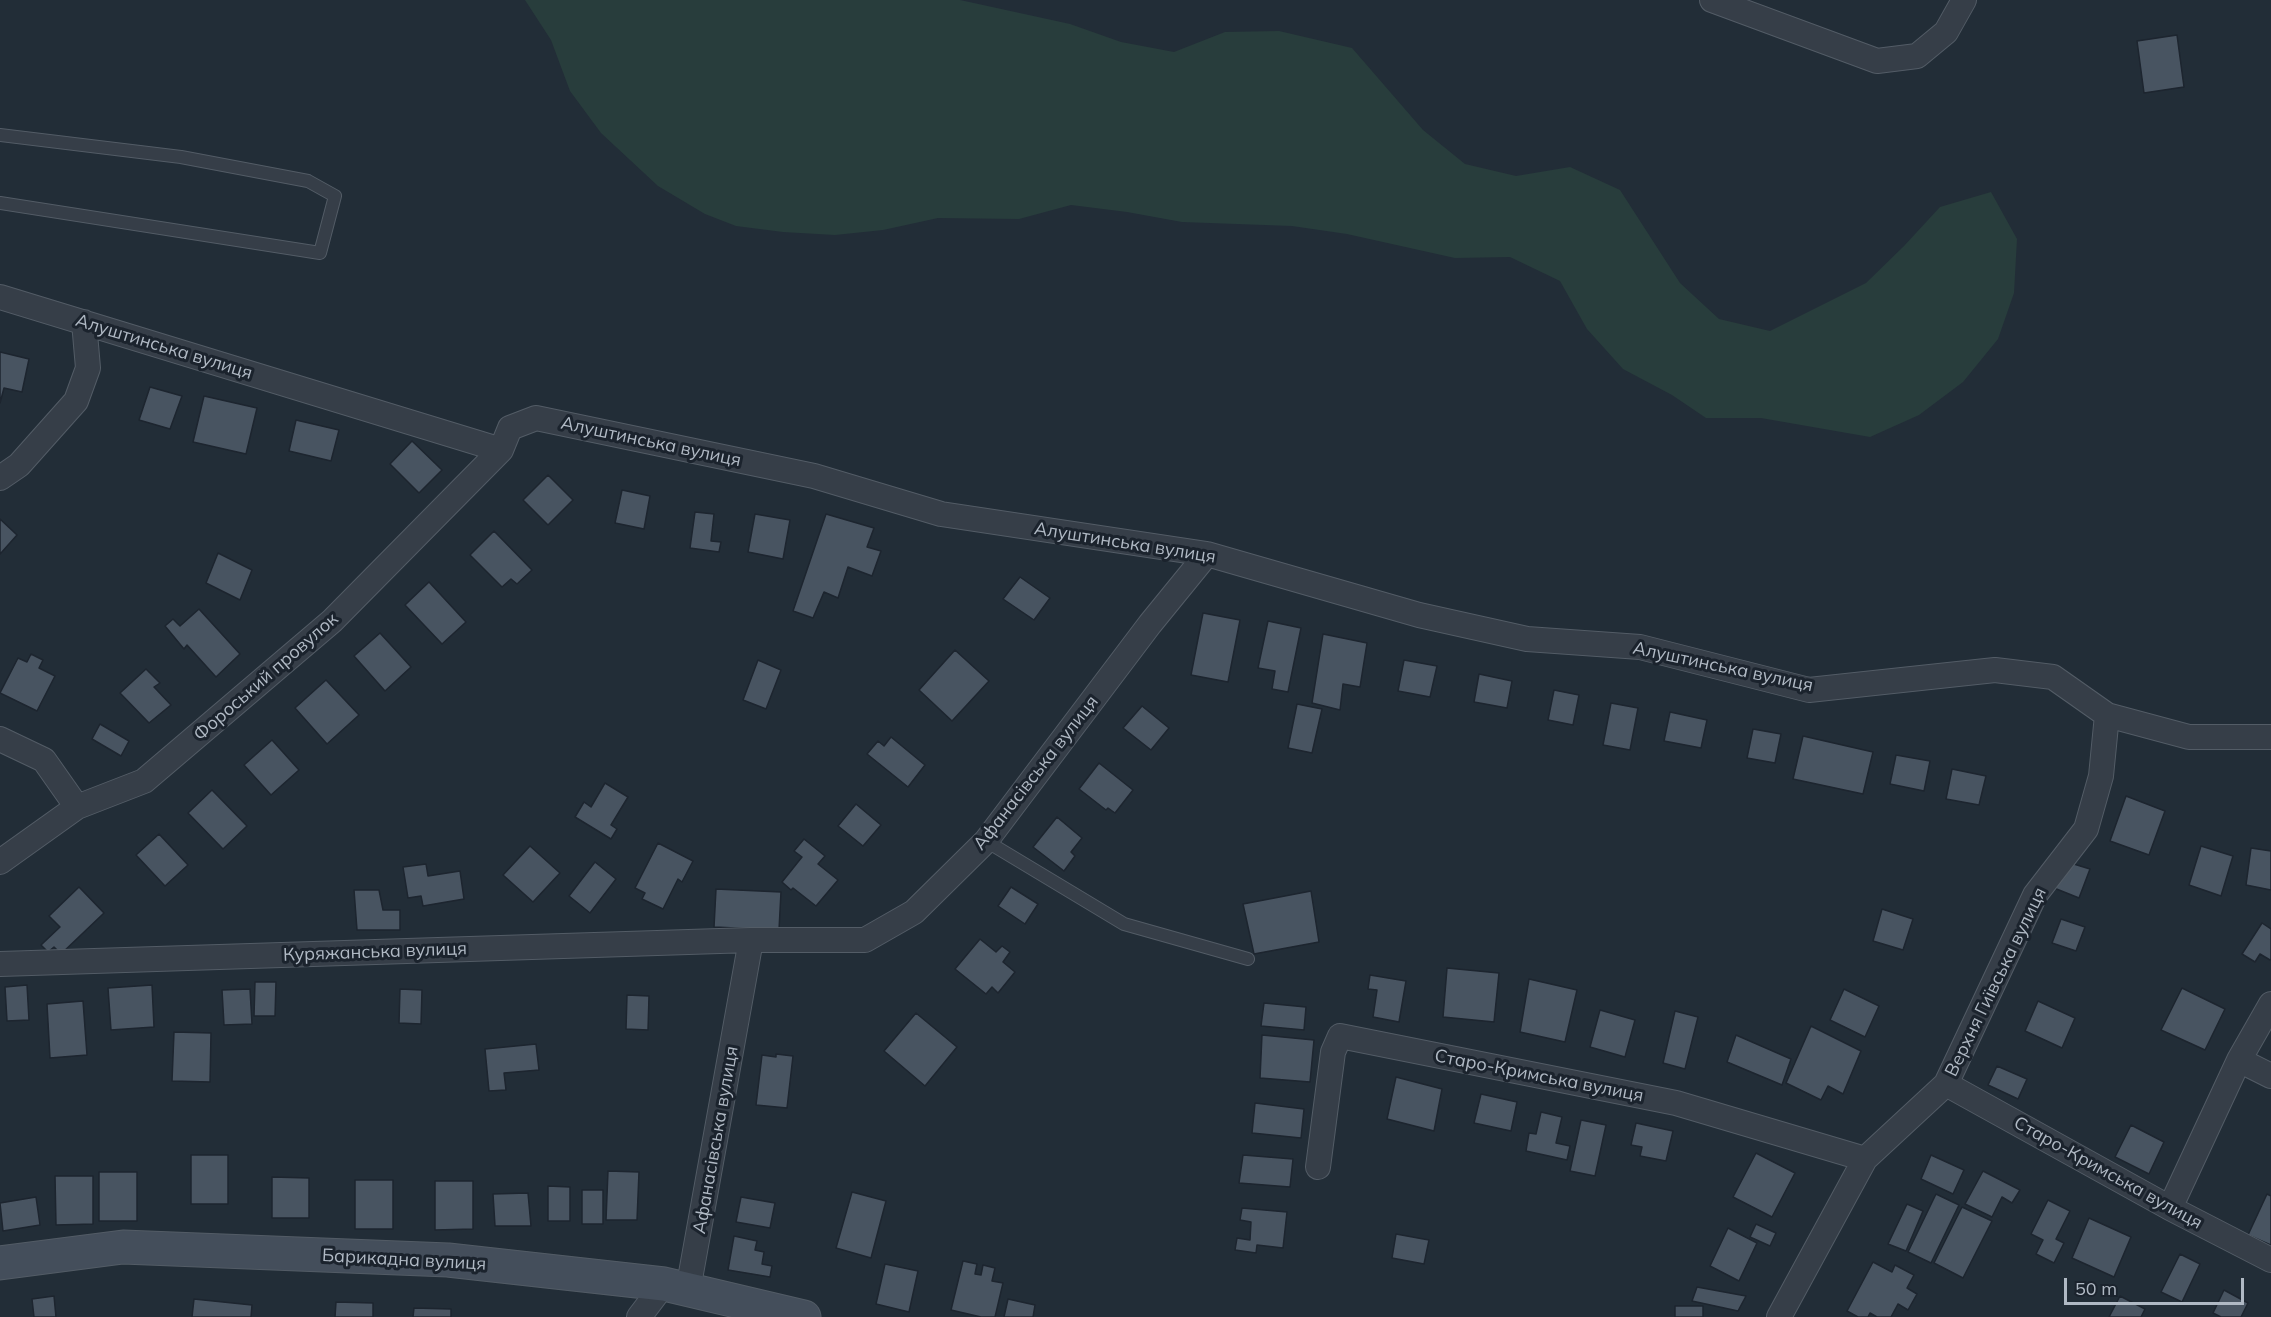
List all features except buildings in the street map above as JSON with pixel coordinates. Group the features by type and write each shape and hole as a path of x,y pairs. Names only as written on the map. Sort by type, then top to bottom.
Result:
{"street":[{"path":"1712,0 1877,61 1917,56 1946,33 1964,0"},
{"name":"Алуштинська вулиця","path":"0,297 501,450 510,428 536,418 814,476 941,514 1207,554 1430,617 1527,639 1640,647 1809,690 1995,670 2053,677 2107,715 2189,737 2271,738"},
{"path":"0,478 19,465 76,401 88,368 84,322"},
{"name":"Фороський провулок","path":"0,862 77,807 144,781 332,621 501,450"},
{"name":"Афанасівська вулиця","path":"639,1317 676,1287 751,940 865,940 914,912 986,841 1150,624 1207,554"},
{"name":"Верхня Гиївська вулиця","path":"1779,1317 1786,1300 1865,1159 1946,1084 2035,895 2086,829 2101,776 2107,715"},
{"path":"0,739 44,760 77,807"},
{"name":"Куряжанська вулиця","path":"0,964 751,940"},
{"path":"2170,1208 2239,1060 2271,1004"},
{"name":"Старо-Кримська вулиця","path":"1318,1167 1333,1052 1340,1036 1676,1103 1865,1159"},
{"path":"2239,1060 2271,1076"},
{"name":"Старо-Кримська вулиця","path":"1946,1084 2170,1208 2271,1260"},
{"name":"Барикадна вулиця","path":"0,1263 123,1247 448,1260 676,1287 804,1317"}],"lane":[{"path":"0,135 182,157 308,181 335,196 320,253 0,202"},
{"path":"986,841 1124,924 1248,960"}],"green space":[{"path":"525,0 960,0 1070,24 1121,42 1174,52 1225,32 1279,31 1352,48 1423,130 1465,164 1516,176 1570,167 1620,190 1680,283 1719,319 1770,331 1866,283 1940,207 1991,192 2017,239 2014,293 1998,339 1963,382 1919,415 1870,437 1761,418 1706,418 1672,395 1623,369 1587,329 1560,281 1510,257 1455,258 1347,234 1292,226 1182,222 1071,205 1019,219 938,218 883,230 835,235 736,226 705,214 658,186 601,133 570,91 551,40"}]}
